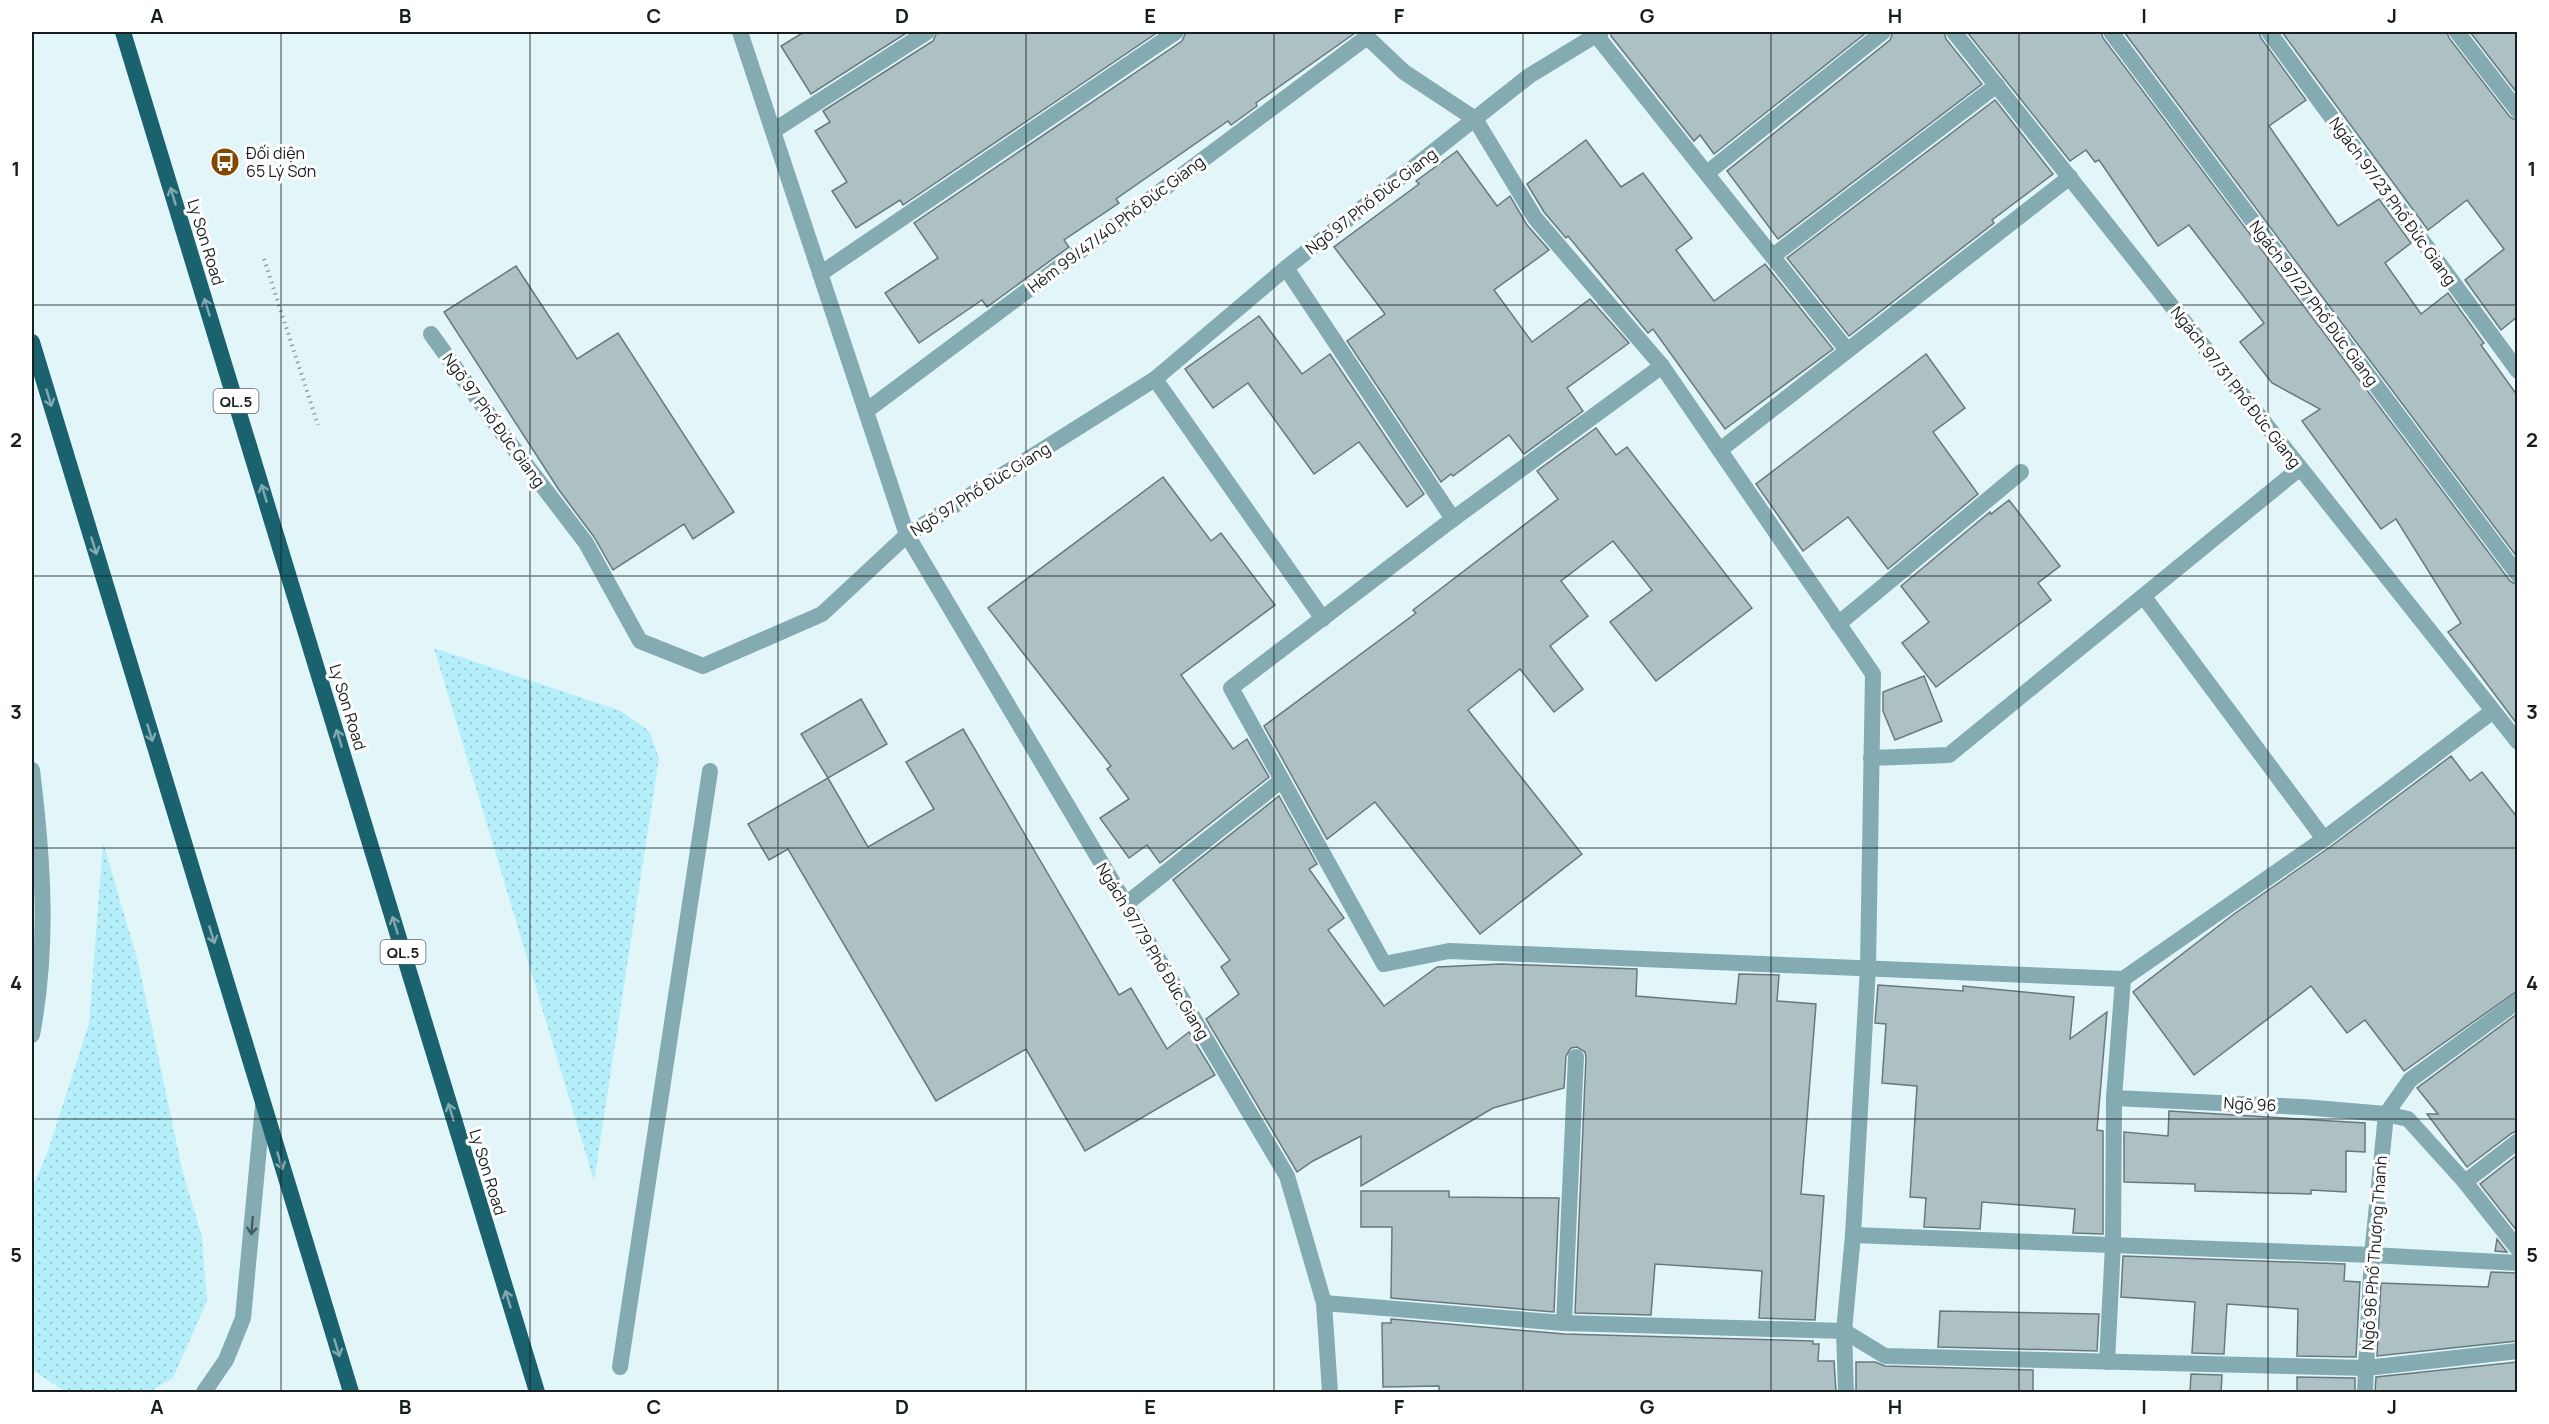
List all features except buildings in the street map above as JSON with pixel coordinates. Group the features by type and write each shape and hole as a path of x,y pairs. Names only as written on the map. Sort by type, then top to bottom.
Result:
{"highway":[{"name":"Ly Son Road","path":"123,32 537,1392"},
{"path":"32,342 351,1392"}],"street":[{"name":"Ngách 97/79 Phố Đức Giang","path":"740,32 907,535 1287,1176 1324,1303 1330,1392"},
{"path":"773,131 927,32"},
{"path":"820,274 1176,32"},
{"path":"1707,173 1883,32"},
{"name":"Ngách 97/31 Phố Đức Giang","path":"1954,32 2517,742"},
{"name":"Ngách 97/27 Phố Đức Giang","path":"2111,32 2517,575"},
{"name":"Ngách 97/23 Phố Đức Giang","path":"2269,32 2517,371"},
{"path":"2457,32 2517,111"},
{"path":"1598,33 1847,350"},
{"name":"Ngõ 97 Phố Đức Giang","path":"431,334 505,437 586,543 640,641 703,666 822,614 907,535 1155,379 1286,268 1529,76 1598,33"},
{"path":"1366,34 1404,72 1475,119 1535,218 1662,366 1873,674 1868,967 1853,1234 1844,1331 1846,1392"},
{"name":"Hẻm 99/47/40 Phố Đức Giang","path":"866,411 1366,34"},
{"path":"1773,256 1997,85"},
{"path":"1720,450 2070,177"},
{"path":"1286,268 1454,519"},
{"path":"1662,366 1454,519 1231,688 1384,964 1449,951 2123,979 2324,839 2493,711"},
{"path":"1155,379 1323,619"},
{"path":"1871,758 1949,755 2300,468"},
{"path":"1838,624 2021,471"},
{"path":"2145,597 2324,839"},
{"path":"32,770 35,828 42,864 44,929 32,1035"},
{"path":"620,1367 710,771"},
{"path":"1126,904 1282,780"},
{"path":"2107,1362 2113,1245 2114,1098 2123,979"},
{"path":"2385,1114 2410,1080 2517,1001"},
{"path":"1564,1323 1576,1057"},
{"name":"Ngõ 96","path":"2114,1098 2385,1114 2408,1119 2465,1182 2517,1249"},
{"path":"204,1392 226,1360 243,1318 263,1105"},
{"name":"Ngõ 96 Phố Thượng Thanh","path":"2365,1392 2372,1255 2385,1114"},
{"path":"2465,1182 2517,1141"},
{"path":"1853,1234 2517,1263"},
{"path":"1324,1303 1564,1323 1844,1331 1885,1356 2366,1368 2517,1351"}],"path":[{"path":"264,259 318,425"}],"shaded area":[{"path":"434,648 621,711 649,731 659,758 594,1181"},
{"path":"103,842 139,966 183,1173 202,1237 207,1301 173,1378 149,1392 66,1392 32,1370 32,1188 48,1151 89,1023"}],"place":[{"name":"Đối diện 65 Lý Sơn","path":"225,162"}]}
